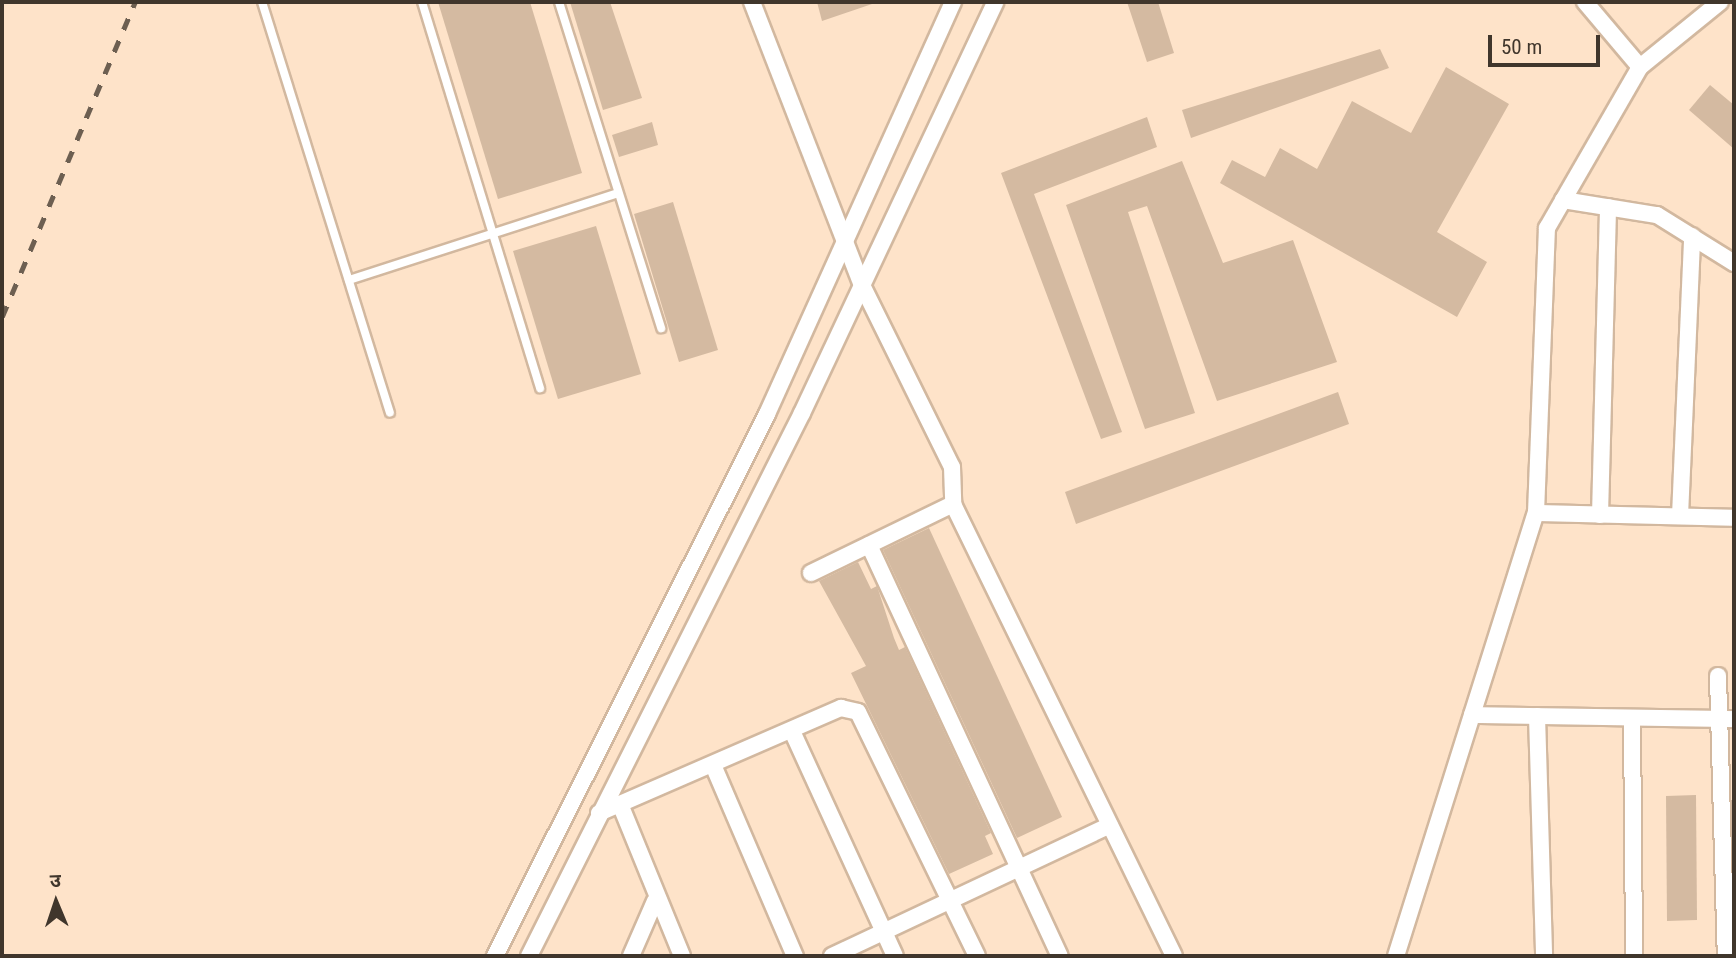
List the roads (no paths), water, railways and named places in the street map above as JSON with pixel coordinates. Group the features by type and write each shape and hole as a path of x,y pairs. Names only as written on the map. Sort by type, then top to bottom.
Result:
{"street":[{"path":"752,2 845,246 952,467 953,504 1174,956"},
{"path":"495,956 845,246 953,2"},
{"path":"529,956 862,285 995,2"},
{"path":"1585,2 1640,67"},
{"path":"1396,956 1535,513 1547,228 1640,67 1720,2"},
{"path":"1563,200 1657,215 1734,263"},
{"path":"1600,514 1608,207"},
{"path":"1680,516 1692,236"},
{"path":"811,573 953,504"},
{"path":"1535,513 1734,518"},
{"path":"869,545 1060,956"},
{"path":"1718,676 1717,719 1726,956"},
{"path":"598,813 841,708 858,712 947,901 977,956"},
{"path":"1472,715 1734,719"},
{"path":"1537,716 1544,956"},
{"path":"1632,718 1634,956"},
{"path":"792,731 895,956"},
{"path":"713,765 795,956"},
{"path":"620,804 654,901 682,956"},
{"path":"832,956 1110,825"},
{"path":"631,956 654,901"}],"lane":[{"path":"262,2 390,412"},
{"path":"422,2 540,388"},
{"path":"559,2 616,194 661,328"},
{"path":"349,280 616,194"}],"railway":[{"path":"2,317 135,2"}]}
